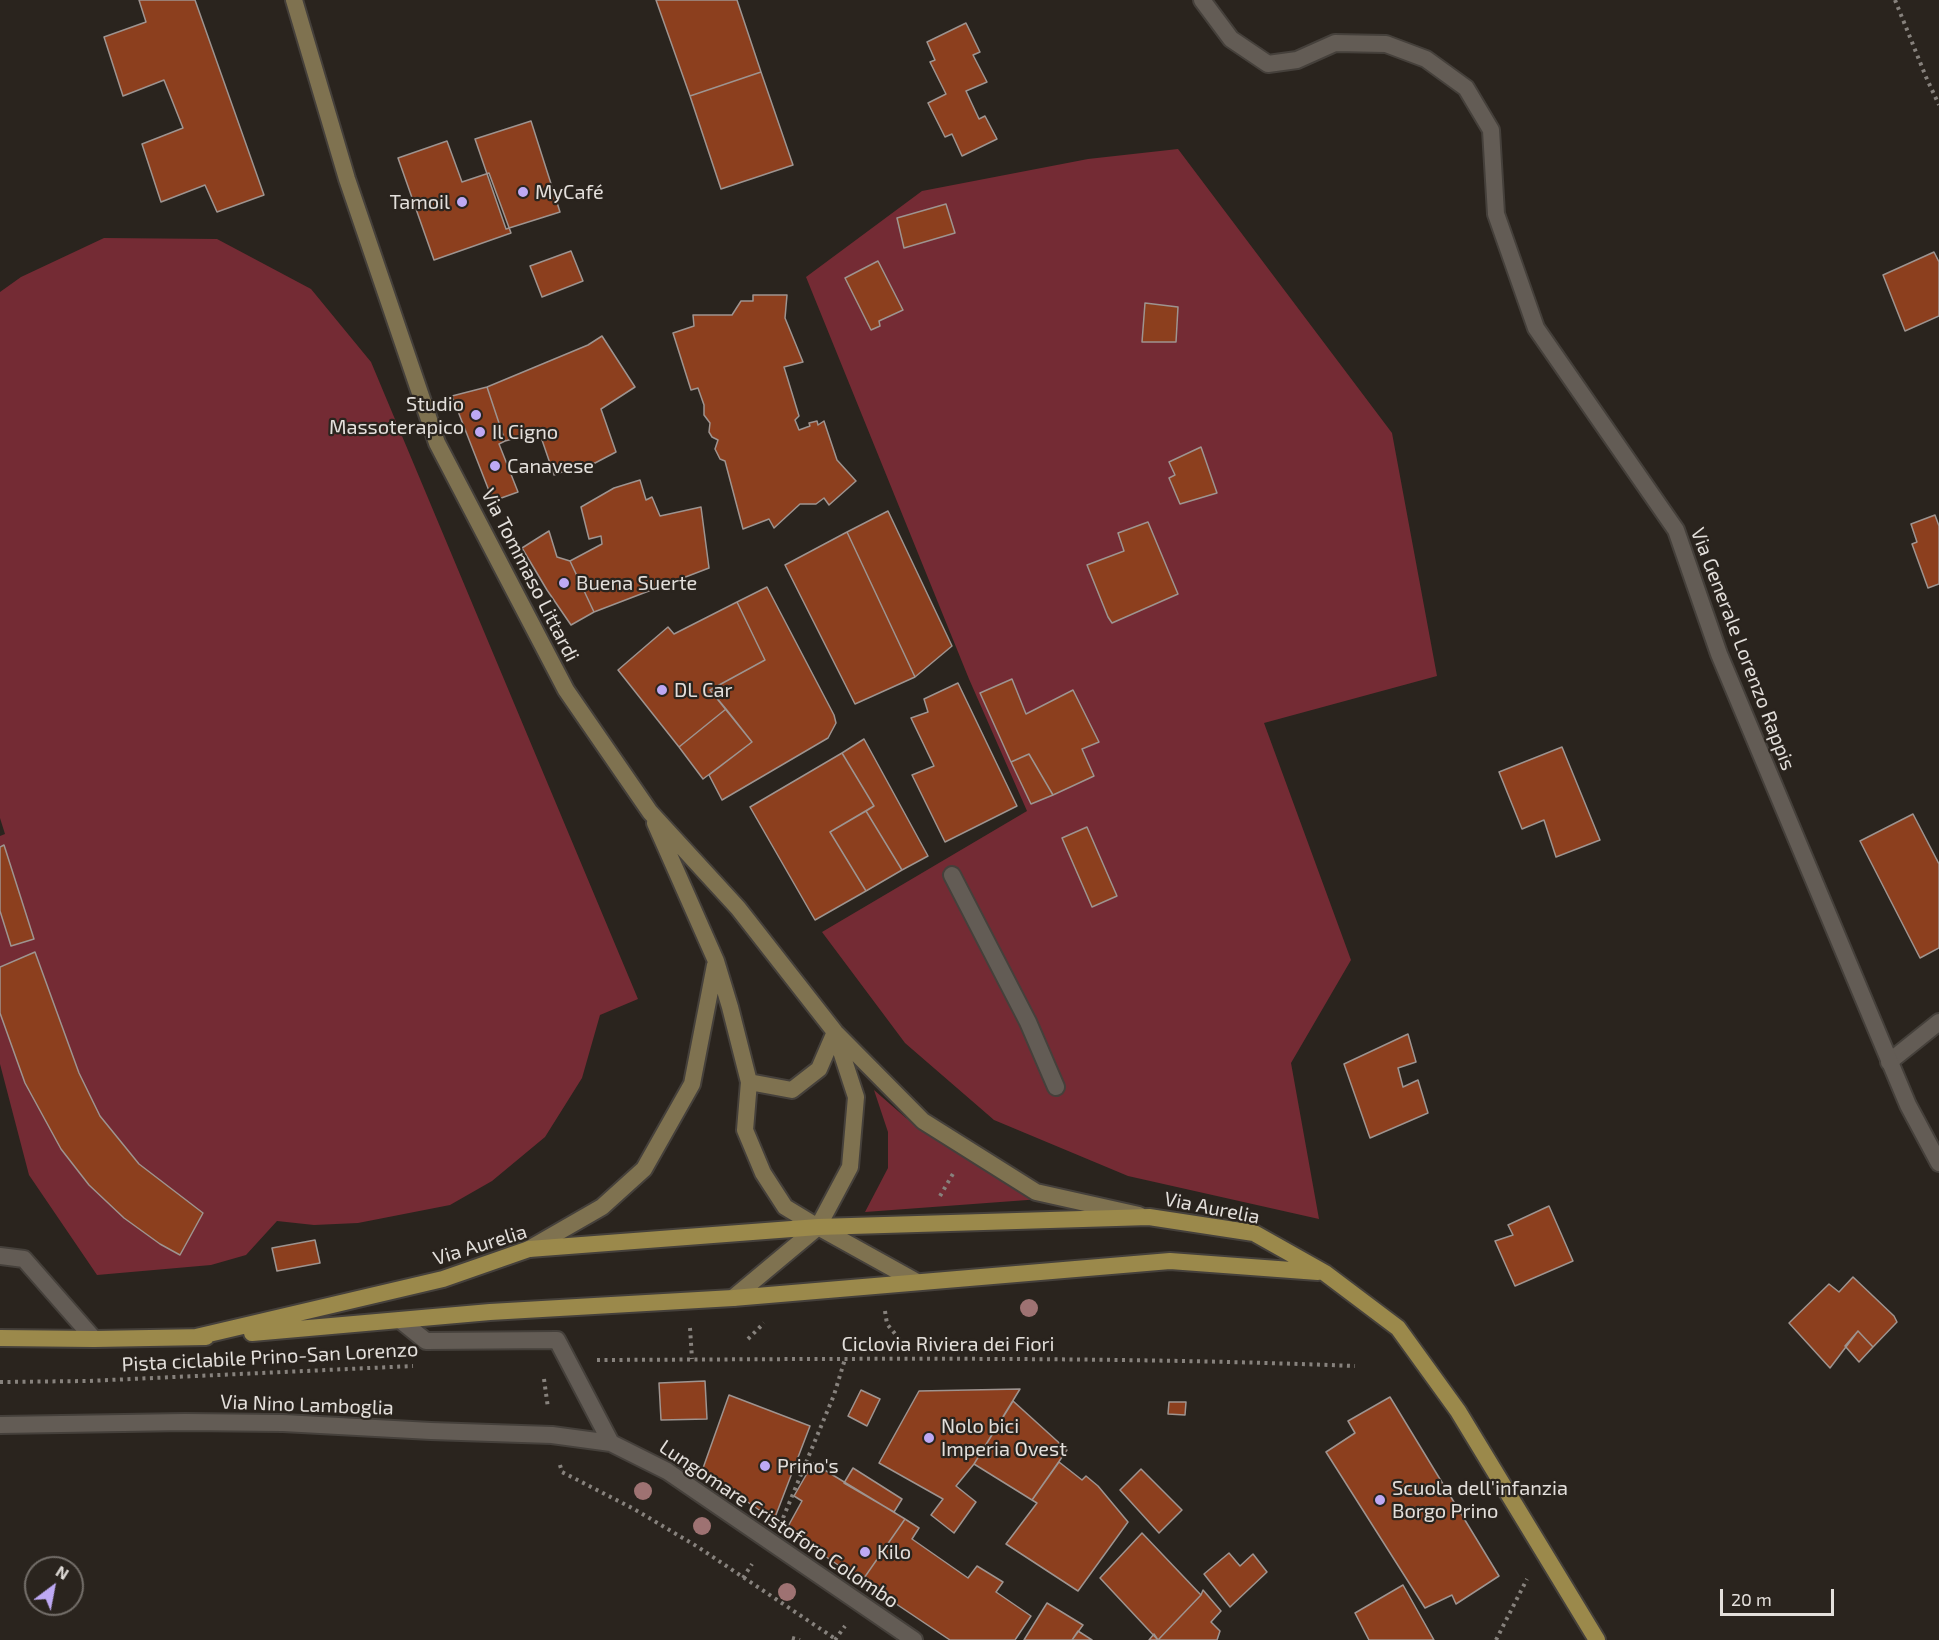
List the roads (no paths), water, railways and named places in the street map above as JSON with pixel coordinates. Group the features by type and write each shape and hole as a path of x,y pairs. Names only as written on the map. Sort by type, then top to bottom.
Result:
{"main road":[{"name":"Via Tommaso Littardi","path":"294,0 347,179 437,443 566,690 650,812 738,908 835,1032 923,1121 1036,1192 1149,1217"},
{"name":"Via Tommaso Littardi","path":"650,812 716,961 730,1007 749,1082 745,1131 763,1173 785,1207 818,1227"},
{"path":"529,1249 602,1207 644,1168 692,1084 716,961"},
{"path":"749,1082 792,1090 819,1069 835,1032"},
{"path":"733,1298 818,1227 850,1167 856,1097 835,1032"},
{"name":"Via Aurelia","path":"196,1338 443,1279 529,1249 818,1227 1149,1217 1254,1233 1325,1273"},
{"path":"818,1227 918,1282"},
{"name":"Via Aurelia","path":"0,1338 196,1338 500,1312 733,1298 1170,1261 1325,1273"},
{"path":"1325,1273 1398,1328 1458,1411 1597,1640"}],"street":[{"name":"Via Generale Lorenzo Rappis","path":"1202,0 1232,39 1268,64 1297,60 1335,43 1386,44 1426,59 1466,88 1491,130 1496,214 1536,328 1676,530 1719,654 1889,1062 1908,1105 1939,1163"},
{"path":"952,875 1028,1022 1056,1087"},
{"path":"1889,1062 1939,1022"},
{"path":"0,1256 24,1259 94,1339"},
{"path":"400,1320 426,1341 557,1340 611,1443"},
{"name":"Via Nino Lamboglia","path":"0,1425 283,1423 431,1431 552,1434 611,1443"},
{"name":"Lungomare Cristoforo Colombo","path":"611,1443 667,1471 914,1640"}],"place":[{"name":"MyCafé","path":"523,192"},
{"name":"Tamoil","path":"462,202"},
{"name":"Studio Massoterapico","path":"476,415"},
{"name":"Il Cigno","path":"480,432"},
{"name":"Canavese","path":"495,466"},
{"name":"Buena Suerte","path":"564,583"},
{"name":"DL Car","path":"662,690"},
{"name":"Nolo bici Imperia Ovest","path":"929,1438"},
{"name":"Prino's","path":"765,1466"},
{"name":"Scuola dell'infanzia Borgo Prino","path":"1380,1500"},
{"name":"Kilo","path":"865,1552"}]}
